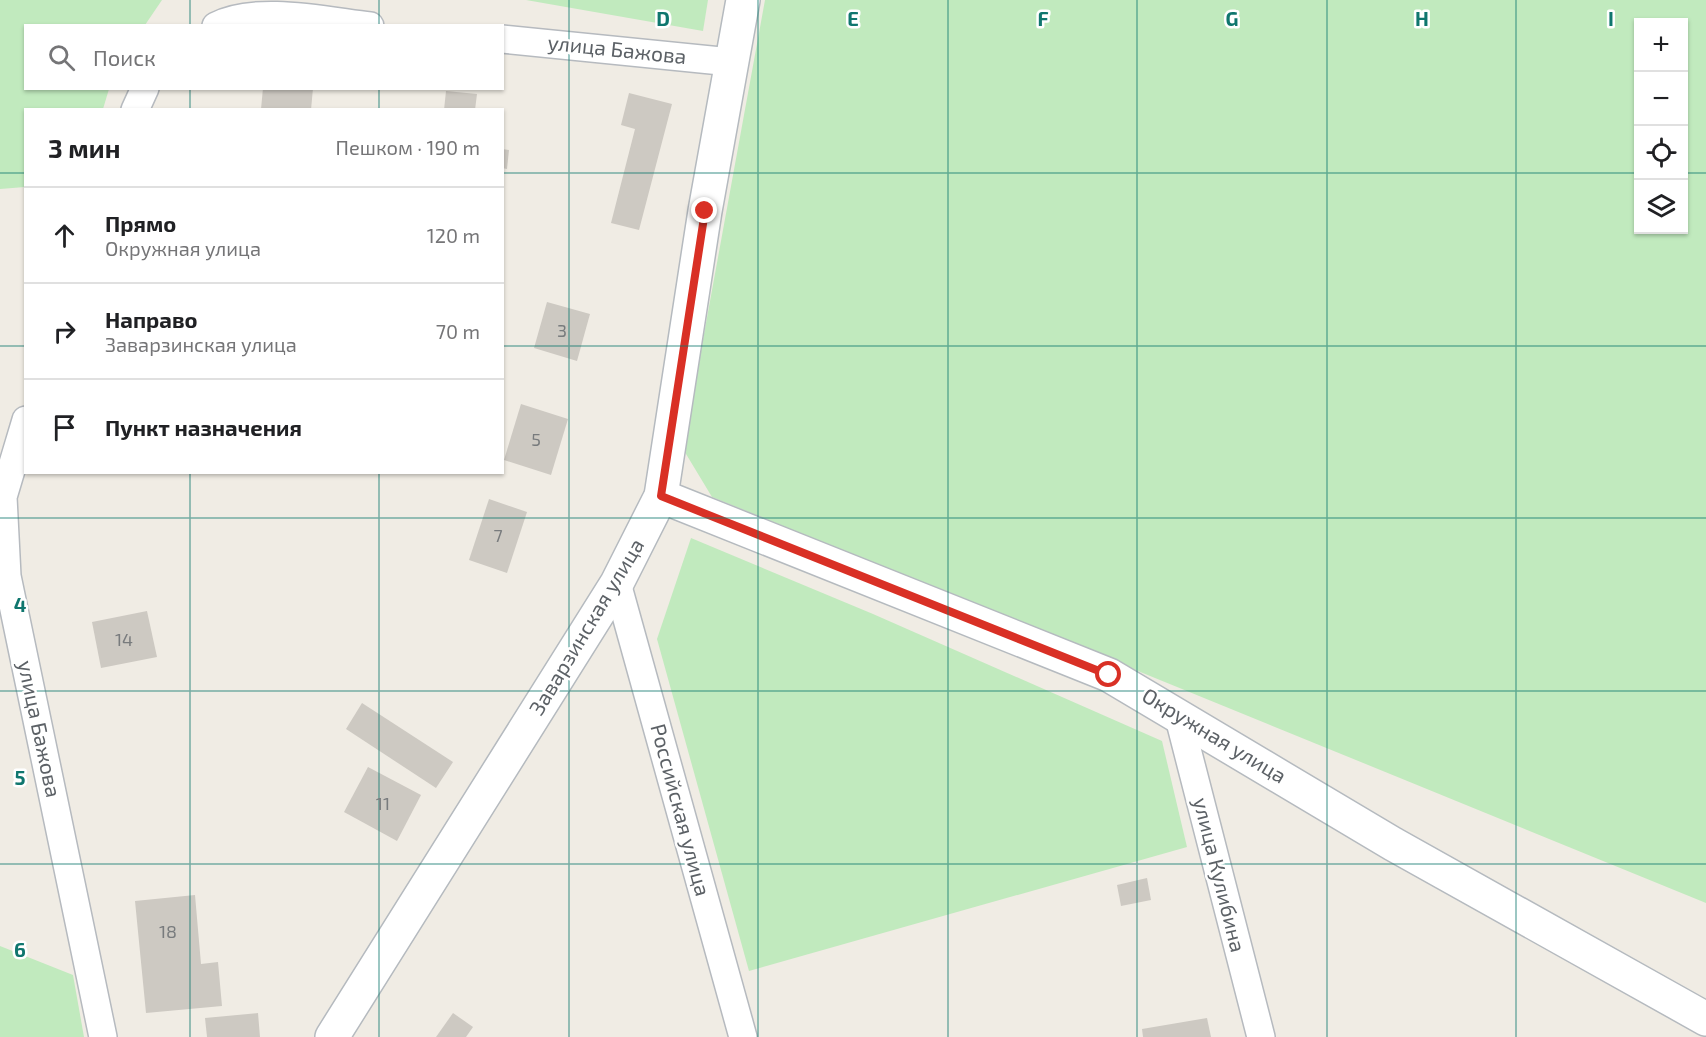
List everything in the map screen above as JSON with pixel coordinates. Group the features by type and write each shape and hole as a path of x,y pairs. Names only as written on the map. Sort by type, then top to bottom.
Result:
{"street":[{"name":"Заварзинская улица","path":"332,1037 618,583 661,496 743,0"},
{"path":"224,24 253,17 280,16 352,24"},
{"name":"улица Бажова","path":"504,39 731,62"},
{"path":"136,108 144,90"},
{"name":"улица Бажова","path":"24,427 3,497 7,576 103,1037"},
{"name":"Окружная улица","path":"661,496 1109,675 1393,844 1706,1019"},
{"name":"Российская улица","path":"618,583 743,1037"},
{"name":"улица Кулибина","path":"1178,714 1260,1037"}],"green space":[{"path":"0,0 162,0 146,24 24,24 24,90 109,90 103,108 24,108 24,187 0,189"},
{"path":"526,0 708,0 703,31"},
{"path":"765,0 1706,0 1706,903 712,497 683,449"},
{"path":"691,538 873,614 1162,741 1187,847 749,971 657,639"},
{"path":"0,946 73,975 84,1037 0,1037"}],"building":[{"path":"263,90 313,90 311,108 261,108"},
{"path":"446,91 477,94 475,108 444,108"},
{"path":"629,93 672,104 639,230 611,223 635,129 621,125"},
{"path":"504,149 509,150 507,169 504,168"},
{"path":"547,302 590,314 577,361 534,348"},
{"path":"521,404 568,419 551,475 504,460"},
{"path":"489,499 527,512 507,573 469,560"},
{"path":"147,611 157,657 101,668 92,622"},
{"path":"362,703 453,762 436,788 346,729"},
{"path":"368,767 421,795 397,841 344,812"},
{"path":"1147,878 1151,900 1121,906 1117,885"},
{"path":"195,895 201,964 218,962 222,1006 146,1013 135,901"},
{"path":"258,1013 260,1037 207,1037 205,1018"},
{"path":"453,1013 473,1027 466,1037 436,1037"},
{"path":"1207,1018 1211,1037 1143,1037 1142,1029"}],"route":[{"path":"705,211 661,496 1109,675"}]}
